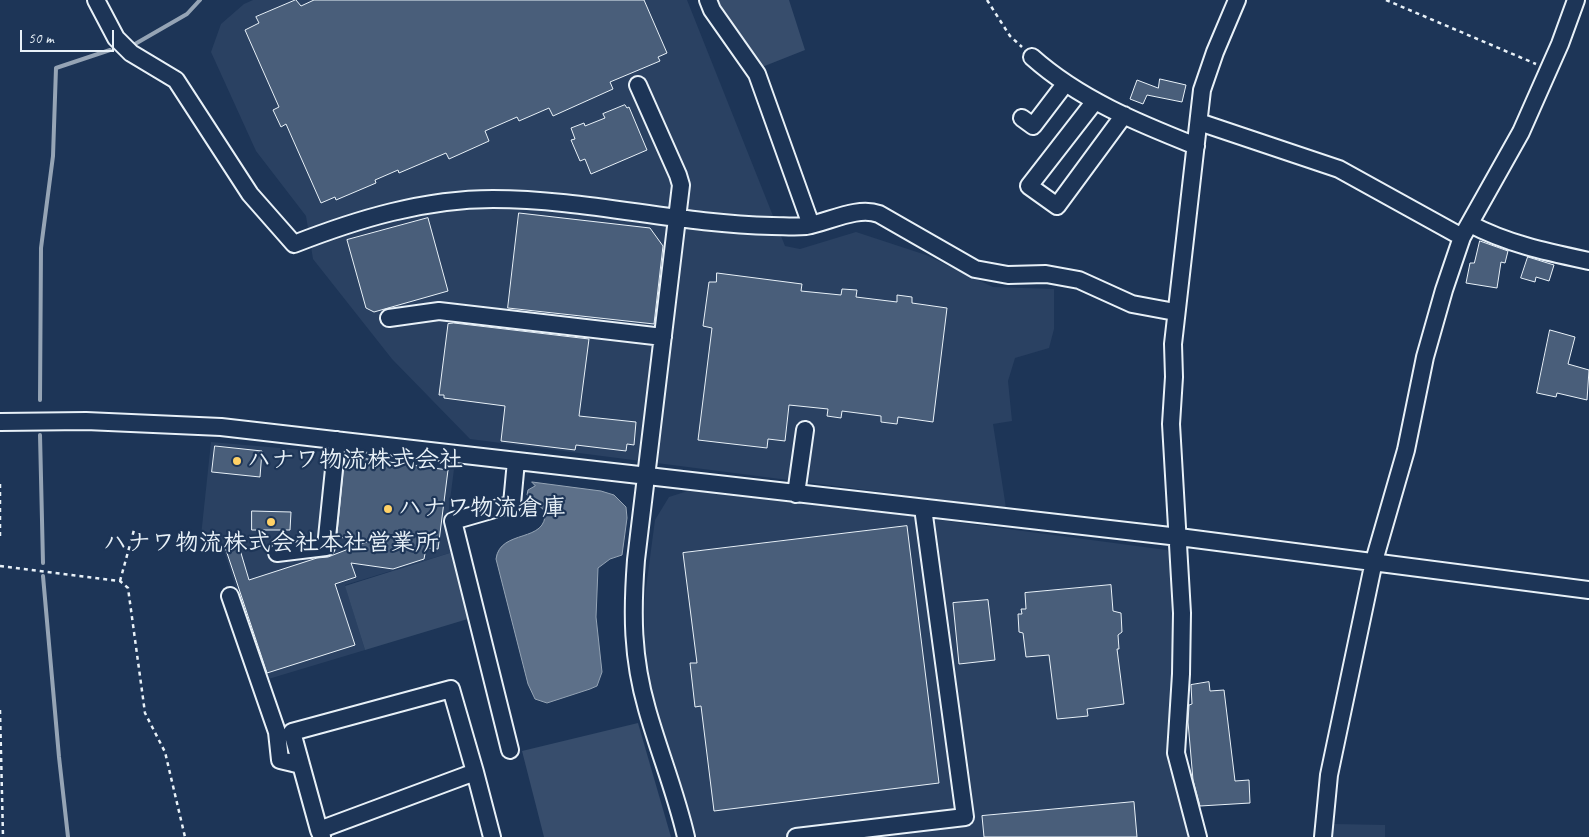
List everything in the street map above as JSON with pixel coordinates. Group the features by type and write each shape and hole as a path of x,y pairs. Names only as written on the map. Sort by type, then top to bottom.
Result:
{"street":[{"path":"96,0 116,38 131,53 176,80 250,194 294,244 354,222 404,209 475,200 556,202 677,219 750,225 810,225 861,211 872,212 975,269 1008,275 1046,274 1079,280 1132,304 1175,312"},
{"path":"708,0 712,10 757,74 810,225"},
{"path":"1198,837 1176,753 1182,648 1179,537 1172,424 1175,312 1182,269 1202,90 1215,52 1237,0"},
{"path":"1323,837 1329,775 1374,561 1406,450 1425,357 1444,290 1466,231 1520,132 1576,0"},
{"path":"1032,57 1065,84 1095,101 1124,116 1196,146"},
{"path":"1022,118 1033,126 1065,84"},
{"path":"638,85 681,185 646,476 632,617 635,653 646,707 686,837"},
{"path":"1095,101 1029,186 1057,206 1124,116"},
{"path":"1199,122 1339,169 1466,231 1494,236 1525,247 1589,262"},
{"path":"389,318 439,311 663,337"},
{"path":"0,422 86,421 222,427 1179,537 1589,590"},
{"path":"796,494 806,430"},
{"path":"277,553 326,547 337,440"},
{"path":"510,750 453,521 512,504 516,461"},
{"path":"796,837 965,817 923,508"},
{"path":"230,596 276,732 280,760 301,765"},
{"path":"475,772 321,834 292,732 451,689 475,772 492,837"}],"path":[{"path":"986,0 1010,36 1032,57"},
{"path":"1386,0 1548,69"},
{"path":"0,484 0,537"},
{"path":"120,581 134,530"},
{"path":"0,566 120,581 128,588 145,713 164,752 185,837"},
{"path":"0,710 3,837"}],"shaded area":[{"path":"253,0 687,0 785,246 800,249 856,232 926,255 993,287 1054,289 1054,329 1049,348 1015,358 1008,381 1012,421 993,424 1006,508 470,439 392,359 313,259 306,216 256,151 211,52 221,24 244,4"},
{"path":"716,0 789,0 805,50 757,69"},
{"path":"211,442 326,452 454,469 447,524 453,552 345,585 365,650 265,680 220,538 201,536"},
{"path":"532,482 601,491 614,495 626,507 627,518 622,555 610,559 598,568 596,617 602,672 597,686 547,703 535,699 528,684 496,559 499,549 506,543 532,533 544,521 545,511 527,495 528,490 535,486"},
{"path":"697,488 1167,550 1171,557 1173,699 1168,741 1192,837 692,837 665,746 646,670 644,603 655,520 669,497"},
{"path":"453,552 471,618 365,650 345,586"},
{"path":"638,723 671,837 544,837 522,751"},
{"path":"1334,824 1385,825 1385,837 1332,837"}],"building":[{"path":"296,0 301,6 314,0 644,0 667,53 658,57 660,61 610,82 613,89 553,116 549,108 519,121 517,117 485,131 489,141 449,159 446,153 399,173 398,170 375,180 376,183 336,200 335,197 321,203 286,124 281,127 273,110 279,107 245,30 259,23 256,17"},
{"path":"1160,79 1186,85 1182,102 1147,95 1143,104 1130,99 1137,80 1158,88"},
{"path":"625,105 627,108 629,107 647,150 591,174 585,159 580,161 571,140 575,139 571,128 584,123 585,126 605,118 603,114"},
{"path":"519,213 650,228 663,246 654,324 508,308"},
{"path":"428,218 448,291 374,312 366,308 347,240"},
{"path":"1480,241 1508,251 1505,263 1501,262 1497,288 1466,283 1470,263 1474,263"},
{"path":"1528,257 1554,265 1549,281 1536,277 1535,282 1521,278"},
{"path":"717,273 802,284 801,291 841,295 842,289 857,290 856,297 897,302 897,295 912,297 912,303 947,308 933,422 898,417 897,424 881,422 881,416 842,411 841,418 827,416 828,409 789,405 785,441 768,439 767,448 698,440 712,328 703,326 709,282 716,282"},
{"path":"454,323 589,339 579,416 636,422 634,445 627,444 626,451 576,445 575,450 501,441 505,406 444,398 444,395 439,395 448,324"},
{"path":"1550,330 1575,337 1568,364 1589,370 1587,400 1557,393 1556,397 1537,393"},
{"path":"215,446 262,451 260,477 212,472"},
{"path":"345,456 448,470 438,549 426,548 424,559 393,569 351,563 356,577 335,584 355,645 267,673 225,547 238,543 249,580 317,558 328,557 369,541 337,537"},
{"path":"252,511 291,512 290,530 252,530"},
{"path":"907,526 939,783 714,811 701,706 695,707 690,663 697,663 683,553"},
{"path":"1111,585 1113,611 1121,613 1122,632 1118,635 1119,649 1117,649 1124,704 1087,709 1088,716 1057,719 1049,655 1026,657 1023,633 1019,632 1018,614 1022,614 1021,609 1026,609 1025,593"},
{"path":"988,600 995,660 959,664 953,603"},
{"path":"1209,682 1210,691 1224,690 1235,781 1249,780 1250,803 1200,806 1193,780 1188,722 1189,705 1192,704 1191,685"},
{"path":"1134,802 1137,837 984,837 982,816"}],"waterway":[{"path":"135,44 187,14 200,0"},
{"path":"40,400 41,248 53,156 56,68 110,50"},
{"path":"40,435 43,563"},
{"path":"43,576 68,837"}],"place":[{"name":"ハナワ物流株式会社","path":"237,461"},
{"name":"ハナワ物流倉庫","path":"388,509"},
{"name":"ハナワ物流株式会社本社営業所","path":"271,522"}]}
